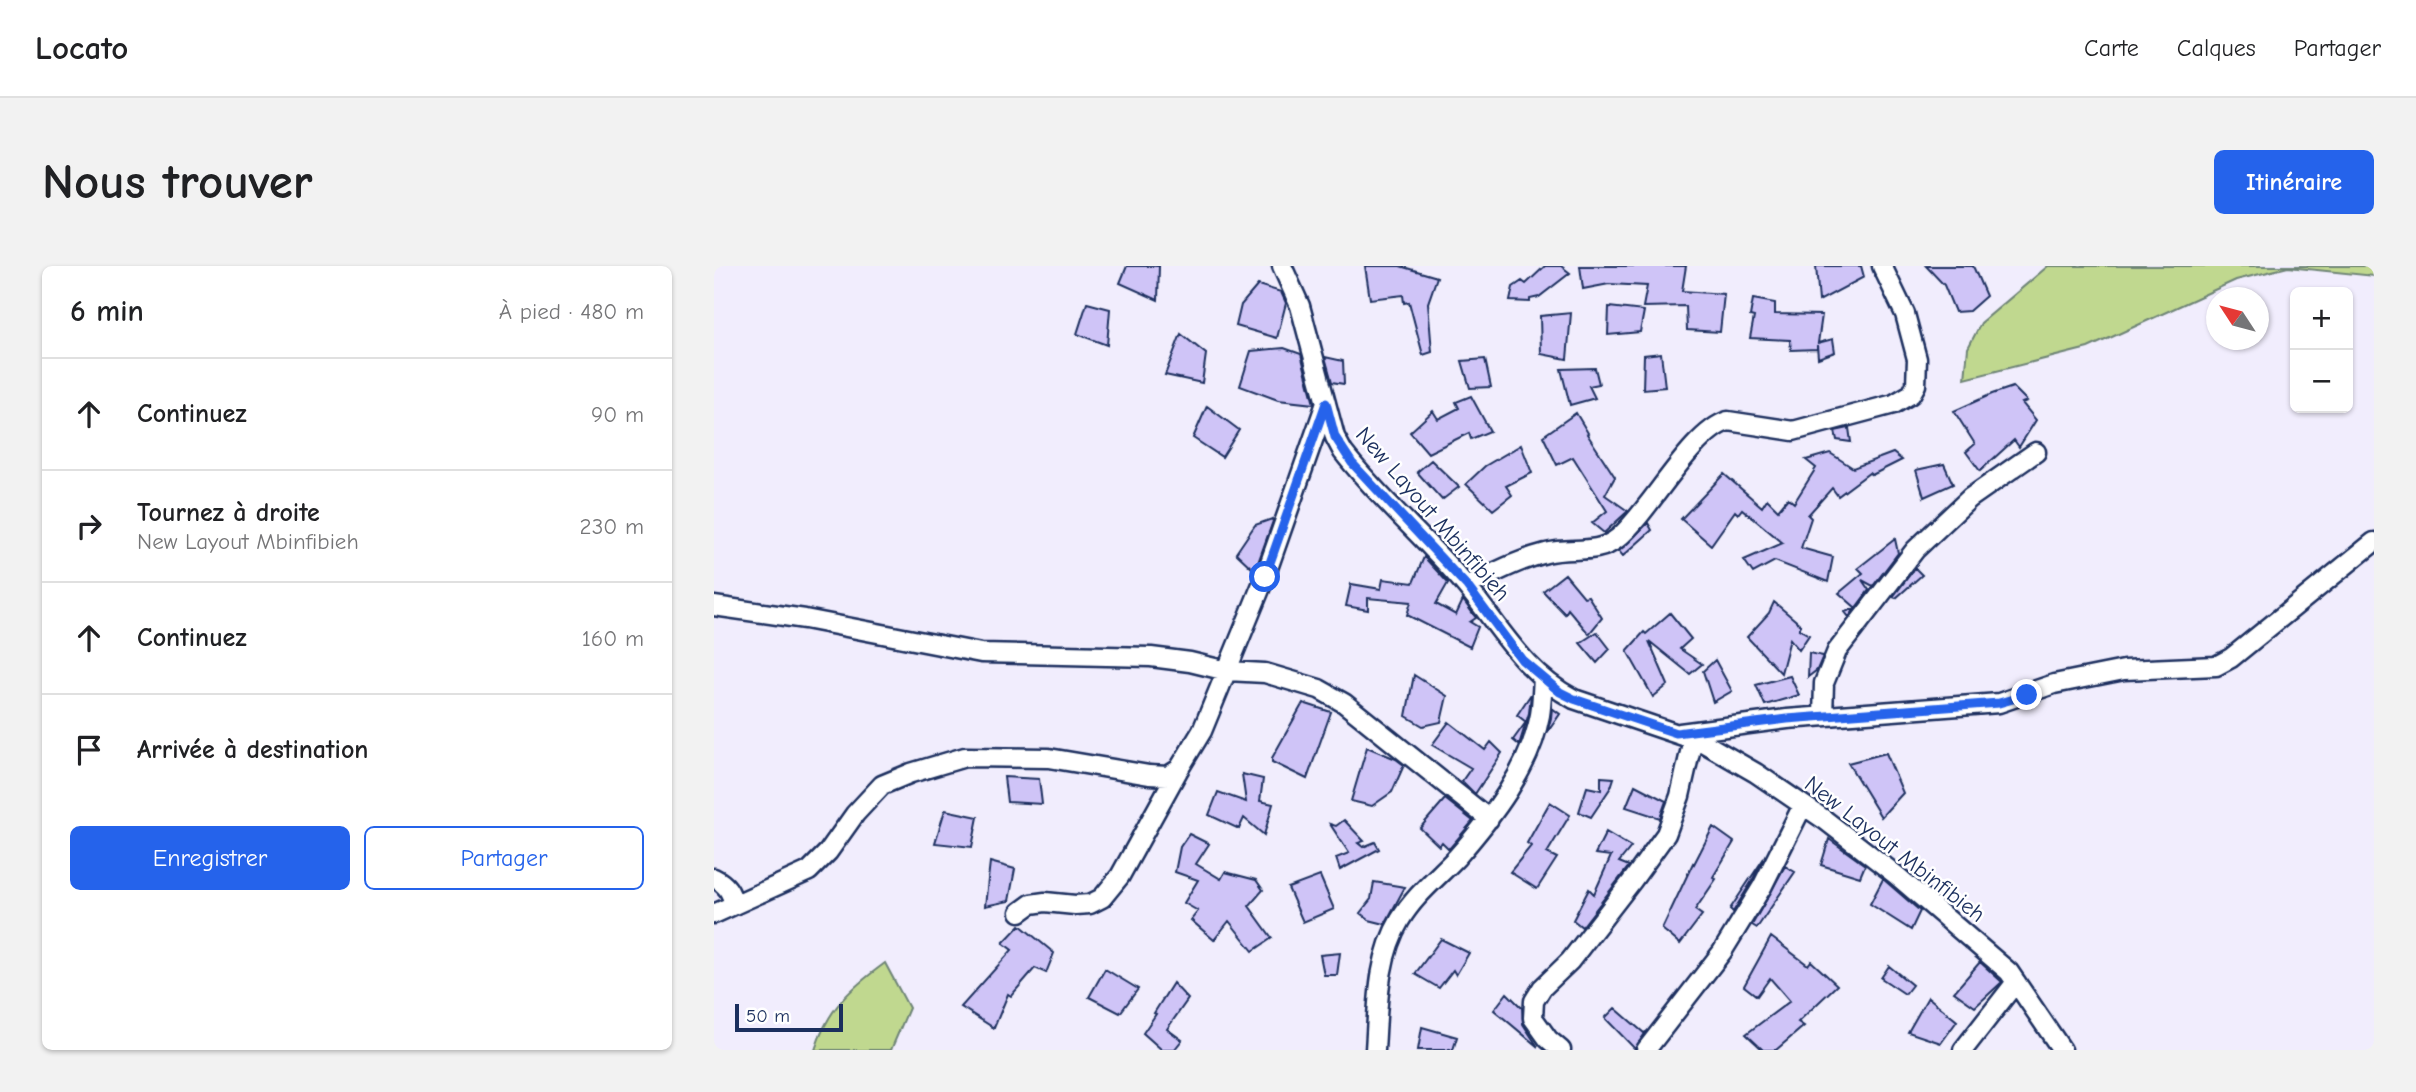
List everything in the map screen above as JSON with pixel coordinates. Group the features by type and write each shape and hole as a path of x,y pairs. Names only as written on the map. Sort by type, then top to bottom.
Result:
{"street":[{"name":"New Layout Mbinfibieh","path":"1282,266 1300,306 1335,437 1343,452 1467,586 1522,660 1560,692 1685,736 1756,773 1803,805 1896,875 2009,972 2062,1050"},
{"path":"1467,586 1511,565 1548,552 1602,548 1619,537 1695,446 1720,424 1728,421 1793,431 1894,404 1911,394 1916,385 1917,359 1905,313 1882,266"},
{"path":"1020,912 1031,904 1045,902 1090,904 1102,898 1120,876 1202,731 1265,577 1326,403"},
{"path":"1823,716 1824,683 1837,651 1916,550 1970,498 2036,452"},
{"path":"1561,1050 1548,1039 1533,1018 1534,1001 1542,988 1570,961 1666,834 1680,796 1685,736 1823,716 1999,703 2054,684 2124,670 2216,666 2231,657 2374,542"},
{"path":"714,606 805,619 981,653 1151,657 1190,662 1227,671 1265,673 1319,689 1345,704 1489,819"},
{"path":"1376,1050 1380,985 1386,953 1398,921 1418,894 1455,858 1489,819 1519,772 1540,716 1543,678"},
{"path":"714,914 809,871 828,852 855,814 882,785 965,757 1049,758 1159,776 1168,776 1179,769"},
{"path":"1646,1050 1722,952 1762,887 1803,805"},
{"path":"714,878 724,882 732,895 734,905"},
{"path":"1963,1050 2016,982"}],"green space":[{"path":"2048,266 2374,266 2374,276 2288,267 2236,280 2221,287 2206,287 2206,294 2088,348 1965,379 1968,348 1981,323"},
{"path":"885,963 909,1008 891,1050 815,1050 827,1022 842,1000"}],"building":[{"path":"1127,266 1159,266 1158,300 1120,283"},
{"path":"1365,266 1400,266 1437,277 1428,303 1432,352 1423,355 1409,302 1404,303 1403,295 1370,299"},
{"path":"1545,266 1561,266 1570,273 1539,297 1530,299 1530,302 1510,301 1513,287 1522,281 1526,284"},
{"path":"1580,266 1686,266 1682,291 1724,294 1720,332 1687,330 1686,306 1643,307 1647,286 1609,284 1583,289"},
{"path":"1816,266 1861,266 1864,277 1819,301"},
{"path":"1926,266 1973,266 1986,296 1969,311 1955,312 1944,285"},
{"path":"1258,285 1281,292 1286,303 1277,338 1236,326 1241,305"},
{"path":"1753,299 1775,303 1775,314 1822,315 1818,343 1833,339 1835,352 1818,358 1817,345 1817,349 1791,350 1790,340 1750,338 1754,317 1750,316"},
{"path":"1087,303 1110,309 1107,345 1077,334"},
{"path":"1609,307 1644,311 1640,332 1608,335"},
{"path":"1571,313 1567,359 1541,354 1540,316"},
{"path":"1181,334 1206,354 1202,383 1165,375"},
{"path":"1284,348 1301,354 1314,404 1278,400 1240,386 1251,351"},
{"path":"1661,353 1665,387 1643,389 1644,355"},
{"path":"1325,357 1343,361 1344,384 1332,382"},
{"path":"1485,359 1491,387 1470,388 1462,361"},
{"path":"1595,368 1599,384 1589,386 1595,398 1570,405 1561,369"},
{"path":"2013,387 2027,401 2022,403 2036,420 2019,447 2014,440 1980,471 1966,452 1975,444 1954,411"},
{"path":"1471,396 1490,431 1471,439 1469,433 1428,453 1410,432 1433,411 1438,419 1459,408 1456,402"},
{"path":"1207,406 1239,430 1222,457 1193,438"},
{"path":"1576,413 1615,477 1605,495 1628,511 1604,533 1592,523 1607,511 1573,457 1557,465 1543,436"},
{"path":"1849,428 1851,442 1837,440 1835,431"},
{"path":"1521,445 1532,473 1506,486 1512,495 1493,510 1466,484 1485,466"},
{"path":"1830,453 1853,468 1893,453 1902,460 1872,475 1869,473 1838,496 1832,488 1808,515 1811,518 1801,548 1833,557 1828,582 1775,561 1753,573 1744,560 1783,543 1742,509 1738,514 1735,511 1711,545 1681,519 1724,474 1762,507 1767,499 1778,510 1788,498 1794,503 1816,468 1806,460"},
{"path":"1431,460 1459,487 1442,500 1417,472"},
{"path":"1944,464 1953,484 1924,497 1916,470"},
{"path":"1272,519 1255,571 1236,553 1255,525"},
{"path":"1648,523 1652,530 1623,556 1619,551"},
{"path":"1895,539 1898,553 1873,586 1862,580 1869,590 1856,608 1839,593 1863,573 1858,568"},
{"path":"1424,557 1448,583 1436,604 1456,615 1463,600 1476,618 1470,622 1478,627 1470,647 1407,615 1411,602 1368,598 1368,610 1346,606 1351,584 1381,589 1383,579 1413,583"},
{"path":"1915,568 1922,575 1896,598 1893,597"},
{"path":"1565,574 1584,597 1588,596 1602,618 1589,634 1568,609 1565,614 1543,591"},
{"path":"1774,602 1801,625 1799,629 1809,635 1799,650 1790,639 1781,673 1747,637 1769,613"},
{"path":"1856,608 1849,617 1845,612"},
{"path":"1670,613 1691,639 1680,649 1702,664 1690,674 1649,641 1668,685 1653,697 1627,651 1644,632 1646,634"},
{"path":"1597,632 1610,649 1597,663 1580,643"},
{"path":"1809,653 1823,656 1817,670 1808,677"},
{"path":"1715,660 1732,691 1713,702 1703,671"},
{"path":"1414,675 1447,696 1441,722 1423,726 1406,716"},
{"path":"1790,676 1799,695 1765,705 1756,685"},
{"path":"1531,694 1529,713 1519,745 1513,740 1526,722 1517,715"},
{"path":"1303,703 1331,712 1307,779 1272,762"},
{"path":"1552,708 1560,714 1547,733 1551,718"},
{"path":"1449,722 1485,750 1491,742 1502,753 1475,794 1462,781 1471,768 1432,745"},
{"path":"1367,747 1404,765 1392,792 1372,806 1351,801"},
{"path":"1886,753 1903,793 1881,817 1848,763"},
{"path":"1242,774 1263,779 1260,801 1273,804 1264,835 1244,818 1239,829 1209,815 1218,792 1246,802"},
{"path":"1004,777 1039,779 1042,804 1007,802"},
{"path":"1601,777 1614,778 1611,787 1591,817 1579,812 1587,787 1601,790"},
{"path":"1635,785 1666,801 1660,818 1626,807"},
{"path":"1445,799 1473,821 1449,849 1442,842 1439,846 1420,828"},
{"path":"1550,802 1570,815 1547,853 1557,858 1537,889 1510,872 1531,846 1527,843"},
{"path":"945,810 978,817 972,847 935,843"},
{"path":"1344,820 1364,841 1358,843 1363,847 1375,842 1379,849 1340,870 1336,858 1349,853 1330,824 1336,826"},
{"path":"1713,827 1734,842 1713,877 1716,879 1695,910 1702,915 1680,944 1662,929"},
{"path":"1606,832 1631,847 1619,862 1629,866 1582,927 1573,920 1589,889 1594,894 1611,856 1595,854"},
{"path":"1189,834 1209,844 1196,864 1221,879 1225,872 1256,880 1263,890 1249,906 1272,938 1253,951 1229,921 1214,940 1191,920 1198,911 1184,903 1198,880 1175,872 1180,847"},
{"path":"1829,839 1865,865 1860,877 1821,865"},
{"path":"1764,858 1752,881 1733,912 1730,909"},
{"path":"990,862 1015,869 1009,901 985,906"},
{"path":"1785,866 1795,872 1757,928 1752,925"},
{"path":"1320,876 1334,909 1303,922 1288,888"},
{"path":"1883,879 1920,911 1911,930 1870,904"},
{"path":"1374,882 1405,887 1385,924 1369,920 1360,913 1371,899"},
{"path":"1020,925 1054,953 1046,973 1035,968 1011,996 1008,994 994,1028 961,1007 1012,950 1003,943"},
{"path":"1771,937 1808,965 1811,961 1837,985 1798,1022 1804,1026 1776,1050 1763,1050 1746,1034 1790,1001 1770,978 1757,996 1744,986"},
{"path":"1441,939 1469,953 1456,975 1453,970 1439,988 1415,974"},
{"path":"1340,953 1337,975 1324,975 1320,955"},
{"path":"1980,962 2002,982 1975,1007 1954,992"},
{"path":"1889,966 1912,985 1905,994 1881,978"},
{"path":"1105,969 1138,989 1120,1013 1089,997"},
{"path":"1173,983 1188,999 1167,1029 1182,1040 1174,1050 1162,1050 1143,1033"},
{"path":"1507,993 1522,1008 1523,1024 1538,1047 1494,1010"},
{"path":"1928,997 1957,1021 1941,1043 1908,1032"},
{"path":"1615,1008 1646,1032 1635,1049 1605,1018"},
{"path":"1422,1027 1457,1037 1453,1050 1418,1050"}],"route":[{"path":"1265,577 1326,403 1335,437 1352,463 1467,586 1522,660 1560,692 1574,699 1676,733 1787,719 1999,703 2027,695"}]}
